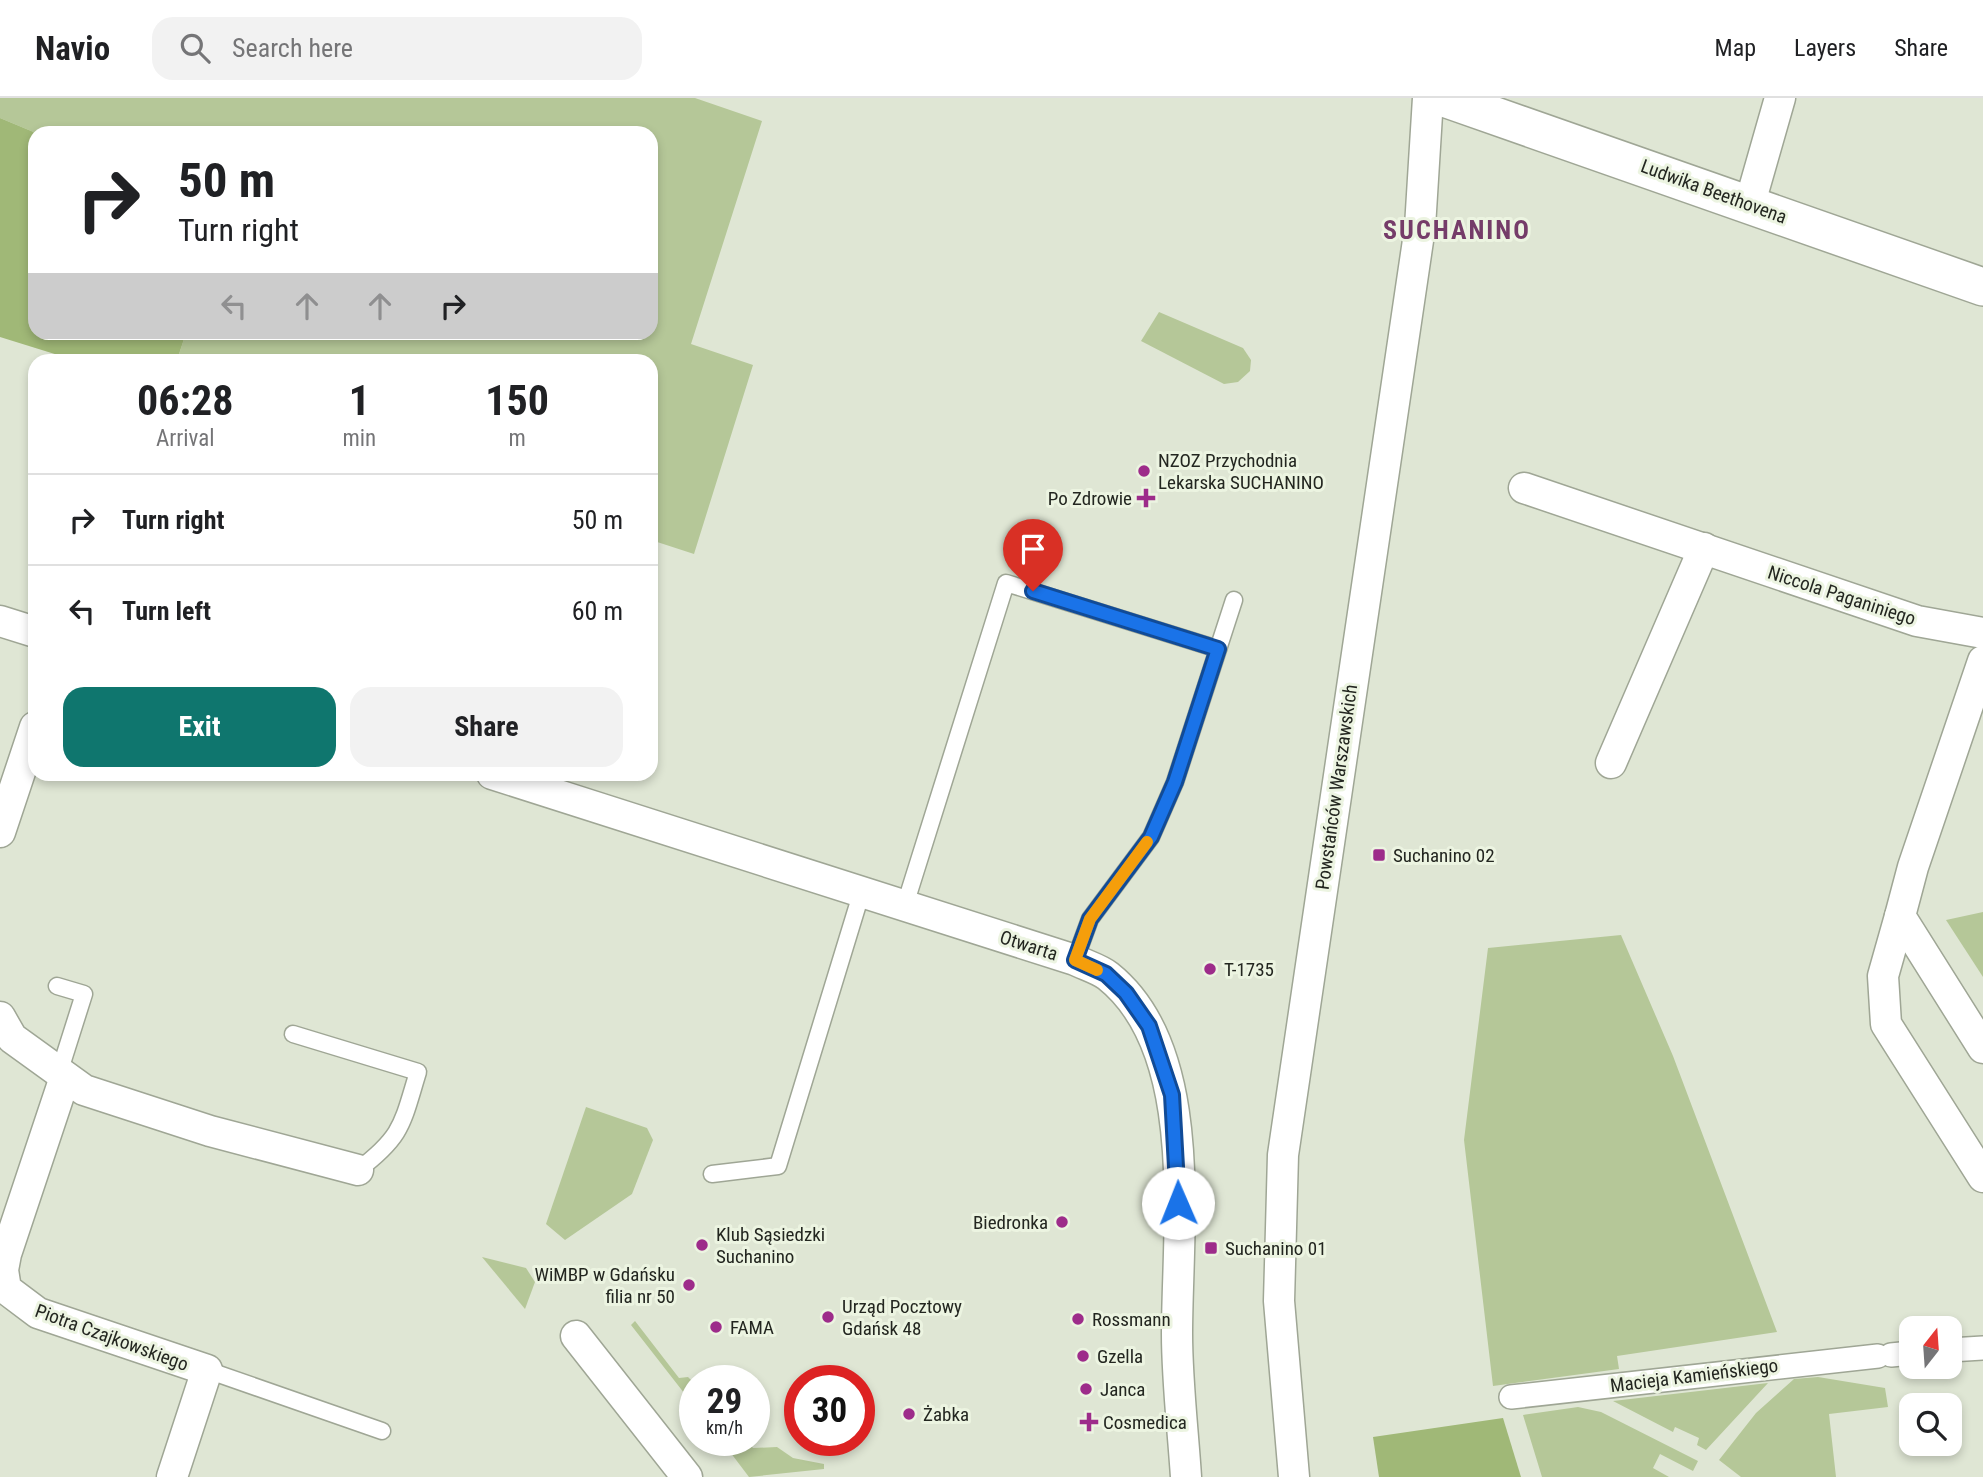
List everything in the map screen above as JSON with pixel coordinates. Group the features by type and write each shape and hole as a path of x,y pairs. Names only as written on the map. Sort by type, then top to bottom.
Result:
{"street":[{"name":"Powstańców Warszawskich","path":"1294,1477 1279,1301 1283,1155 1420,227 1428,98"},
{"name":"Ludwika Beethovena","path":"1444,98 1983,287"},
{"path":"1750,204 1780,98"},
{"name":"Niccola Paganiniego","path":"1524,488 1917,621 1983,633"},
{"path":"1611,763 1704,548"},
{"path":"0,621 28,630"},
{"path":"1983,661 1913,867 1883,976 1886,1024 1983,1177"},
{"path":"0,832 28,748"},
{"name":"Otwarta","path":"514,781 1075,960 1106,974 1126,993 1149,1026 1172,1095 1178,1177 1177,1340 1186,1477"},
{"path":"1900,916 1983,1048"},
{"path":"0,1017 12,1038 84,1090 143,1111 358,1170"},
{"name":"Piotra Czajkowskiego","path":"62,1075 6,1254 3,1270 6,1289 38,1313 207,1370 172,1477"},
{"path":"576,1336 687,1477"},
{"path":"1962,1349 1983,1348"},
{"name":"Macieja Kamieńskiego","path":"1511,1397 1893,1355"}],"lane":[{"path":"905,905 1006,583 1218,649"},
{"path":"1075,960 1090,919 1151,837 1175,782 1234,600"},
{"path":"712,1174 778,1166 862,891"},
{"path":"57,986 83,994 62,1075"},
{"path":"293,1034 418,1072 401,1127 388,1148 358,1170"},
{"path":"207,1370 382,1431"}],"green space":[{"path":"0,98 695,98 762,121 691,344 753,365 694,554 658,542 658,354 179,354 184,340 658,340 658,126 28,126 28,130 0,118"},
{"path":"0,118 28,130 28,340 184,340 179,354 55,354 0,337"},
{"path":"1159,312 1243,348 1251,360 1250,371 1238,382 1224,384 1141,341"},
{"path":"1983,912 1983,977 1946,920"},
{"path":"1621,935 1673,1056 1777,1332 1617,1356 1619,1369 1493,1386 1464,1140 1488,948"},
{"path":"586,1107 647,1128 653,1140 632,1194 565,1240 546,1224"},
{"path":"482,1257 526,1268 535,1282 525,1309"},
{"path":"635,1321 679,1378 679,1386 631,1325"},
{"path":"1818,1377 1885,1388 1888,1407 1829,1414 1836,1477 1741,1477 1719,1460 1756,1413 1794,1379"},
{"path":"1768,1383 1706,1450 1697,1445 1699,1438 1675,1427 1673,1432 1613,1401"},
{"path":"1578,1407 1601,1412 1698,1461 1693,1471 1660,1454 1653,1468 1669,1477 1542,1477 1523,1415"},
{"path":"1503,1418 1521,1477 1379,1477 1373,1437"},
{"path":"770,1447 777,1447 784,1452 784,1456 824,1464 824,1469 749,1477 733,1456 770,1456"}],"slow traffic":[{"path":"1097,970 1075,960 1090,919 1147,842"}],"place":[{"name":"NZOZ Przychodnia Lekarska SUCHANINO","path":"1144,471"},
{"name":"Po Zdrowie","path":"1146,498"},
{"name":"Suchanino 02","path":"1379,855"},
{"name":"T-1735","path":"1210,969"},
{"name":"Biedronka","path":"1062,1222"},
{"name":"Klub Sąsiedzki Suchanino","path":"702,1245"},
{"name":"Suchanino 01","path":"1211,1248"},
{"name":"WiMBP w Gdańsku filia nr 50","path":"689,1285"},
{"name":"Urząd Pocztowy Gdańsk 48","path":"828,1317"},
{"name":"Rossmann","path":"1078,1319"},
{"name":"FAMA","path":"716,1327"},
{"name":"Gzella","path":"1083,1356"},
{"name":"Janca","path":"1086,1389"},
{"name":"Żabka","path":"909,1414"},
{"name":"Cosmedica","path":"1089,1422"}],"district":[{"name":"SUCHANINO","path":"1457,230"}],"route":[{"path":"1033,591 1218,649 1175,782 1151,837 1090,919 1075,960 1106,974 1126,993 1149,1026 1172,1095 1178,1203"}]}
